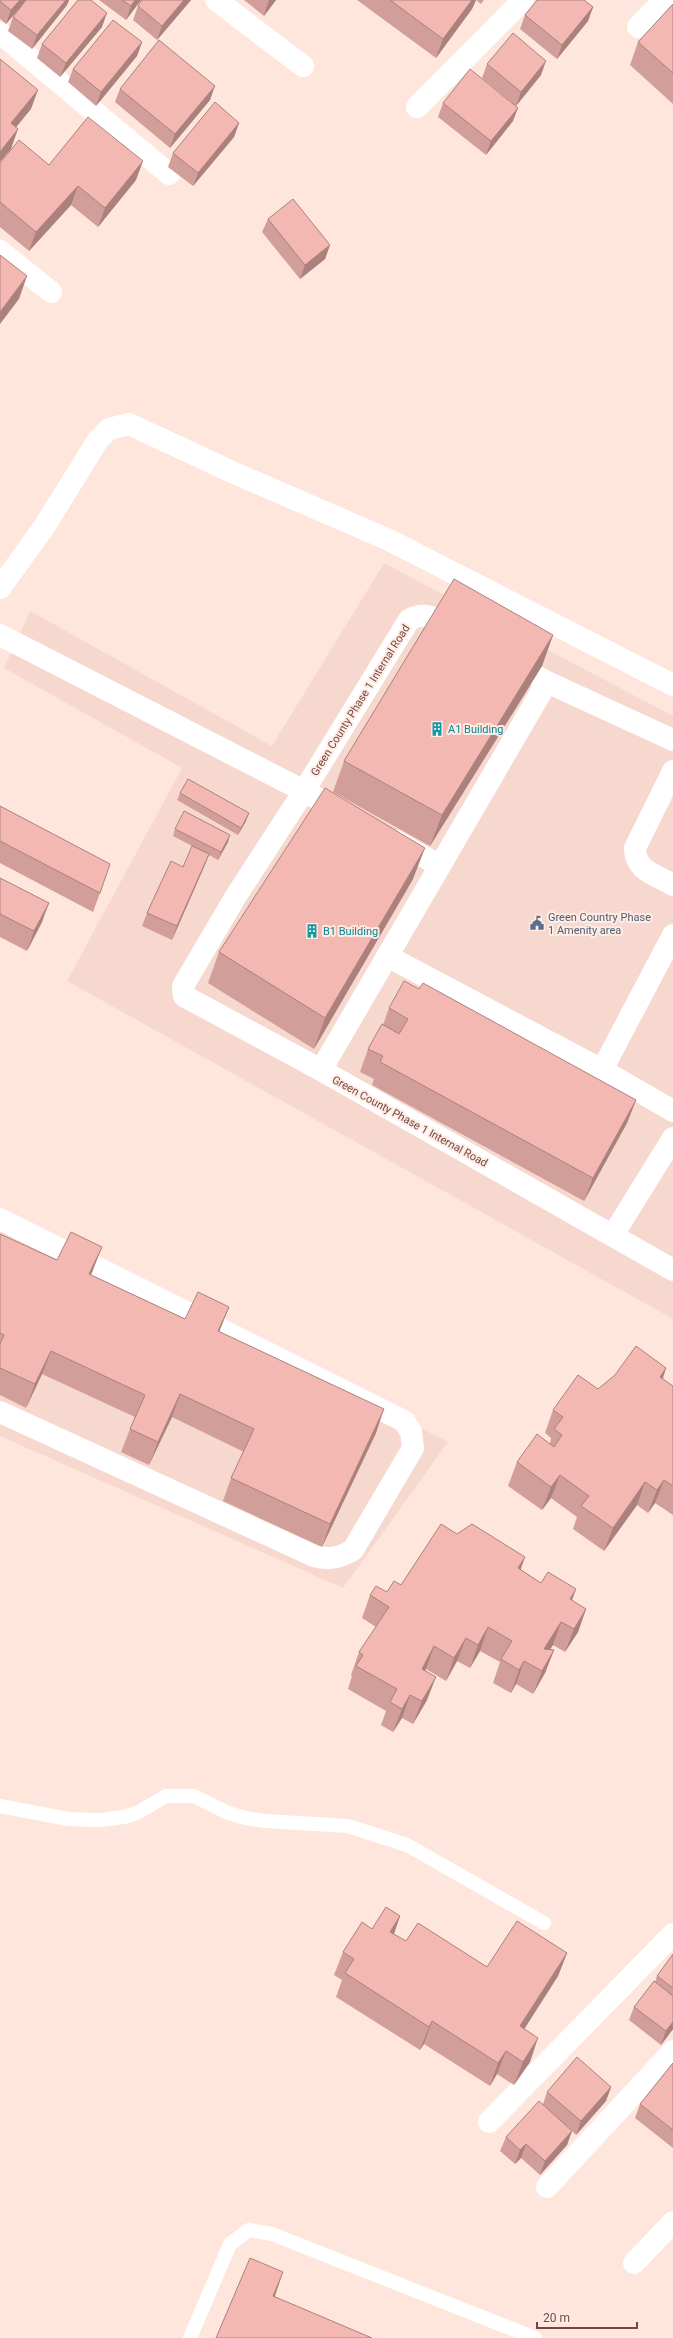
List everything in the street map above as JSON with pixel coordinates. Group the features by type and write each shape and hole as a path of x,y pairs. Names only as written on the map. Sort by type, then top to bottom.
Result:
{"street":[{"path":"216,0 303,66"},
{"path":"417,108 523,0"},
{"path":"638,27 664,0"},
{"path":"0,34 169,174"},
{"path":"0,251 51,292"},
{"path":"0,588 44,528 98,440 109,429 130,424 232,472 389,540 673,685"},
{"name":"Green County Phase 1 Internal Road","path":"474,640 426,614 417,615 409,620 304,791 236,896 183,986 182,992 188,999 321,1070 673,1270"},
{"path":"0,635 304,791 440,866"},
{"path":"494,652 547,682 673,740"},
{"name":"Green County Phase 1 Internal Road","path":"321,1070 547,682"},
{"path":"673,771 635,848 635,857 639,866 673,885"},
{"path":"602,1070 673,935"},
{"path":"388,956 602,1070 673,1111"},
{"path":"613,1235 673,1138"},
{"path":"0,1219 404,1421 410,1432 412,1448 353,1550 340,1557 326,1559 314,1556 0,1412"},
{"path":"489,2122 673,1934"},
{"path":"547,2186 673,2051"},
{"path":"634,2263 673,2222"}],"lane":[{"path":"0,1806 68,1819 99,1820 124,1817 137,1813 149,1804 166,1796 194,1796 228,1813 246,1818 265,1821 348,1826 407,1845 544,1923"},
{"path":"190,2338 230,2244 248,2230 272,2234 535,2338"}],"shaded area":[{"path":"384,563 673,716 673,1319 67,981 182,768 4,668 30,611 272,746"},
{"path":"0,1214 448,1442 343,1588 0,1436"}],"building":[{"path":"0,0 20,0 11,10"},
{"path":"26,0 66,0 37,35 13,17"},
{"path":"78,0 91,0 107,13 66,63 42,44"},
{"path":"122,0 135,0 131,6"},
{"path":"142,0 184,0 162,26 138,6"},
{"path":"390,0 472,0 443,39"},
{"path":"537,0 584,0 593,7 562,45 525,15"},
{"path":"673,4 673,73 638,42"},
{"path":"113,20 142,42 101,92 73,69"},
{"path":"513,33 546,61 521,92 487,64"},
{"path":"159,40 215,86 175,134 120,89"},
{"path":"0,59 38,90 11,123 18,129 0,152"},
{"path":"470,69 518,108 491,141 443,103"},
{"path":"215,102 239,123 198,173 173,153"},
{"path":"88,117 143,161 105,208 78,186 36,232 0,202 0,163 19,140 49,165"},
{"path":"293,199 330,245 305,265 268,219"},
{"path":"0,255 27,276 0,312"},
{"name":"A1 Building","path":"454,579 553,635 442,815 344,761"},
{"path":"188,779 249,813 241,828 180,793"},
{"name":"B1 Building","path":"325,788 425,848 325,1018 219,952"},
{"path":"0,806 110,864 100,893 0,841"},
{"path":"184,811 230,835 221,852 175,829"},
{"path":"192,846 209,854 177,926 147,913 171,861 183,867"},
{"path":"0,878 49,903 34,931 0,914"},
{"path":"404,981 419,989 423,983 636,1100 593,1178 380,1062 383,1056 368,1049 382,1024 399,1034 408,1019 389,1008"},
{"path":"71,1232 102,1247 89,1274 185,1319 198,1292 229,1307 218,1331 384,1409 330,1524 231,1478 254,1429 180,1394 158,1442 130,1429 145,1395 51,1351 35,1384 0,1368 0,1344 4,1335 0,1333 0,1234 57,1260"},
{"path":"636,1346 666,1368 660,1377 673,1386 673,1486 664,1480 657,1490 645,1482 613,1528 581,1506 589,1496 560,1475 551,1487 517,1462 537,1434 554,1447 562,1435 554,1429 563,1417 553,1410 578,1375 598,1389 615,1375"},
{"path":"441,1524 457,1534 472,1524 525,1557 518,1568 541,1583 548,1572 576,1589 570,1599 586,1609 574,1629 561,1622 544,1649 554,1650 542,1671 524,1661 519,1670 501,1659 512,1641 488,1627 478,1645 466,1638 454,1658 434,1646 422,1669 436,1677 422,1701 410,1695 402,1709 390,1702 397,1689 356,1666 363,1655 359,1652 389,1607 370,1595 376,1586 387,1592 394,1581 401,1585"},
{"path":"386,1907 400,1916 390,1932 406,1941 418,1923 487,1967 517,1921 567,1953 520,2026 538,2038 523,2062 506,2051 498,2063 432,2021 429,2027 345,1973 354,1959 343,1952 362,1922 372,1929"},
{"path":"673,1954 673,1988 657,1976"},
{"path":"654,1981 673,1996 673,2022 666,2031 634,2007"},
{"path":"577,2057 611,2087 581,2121 547,2092"},
{"path":"673,2063 673,2130 640,2104"},
{"path":"539,2101 572,2131 545,2161 526,2144 520,2150 506,2137"},
{"path":"250,2258 283,2272 273,2296 372,2338 216,2338"}],"place":[{"name":"A1 Building","path":"437,729"},
{"name":"Green Country Phase 1 Amenity area","path":"537,923"},
{"name":"B1 Building","path":"312,931"}]}
